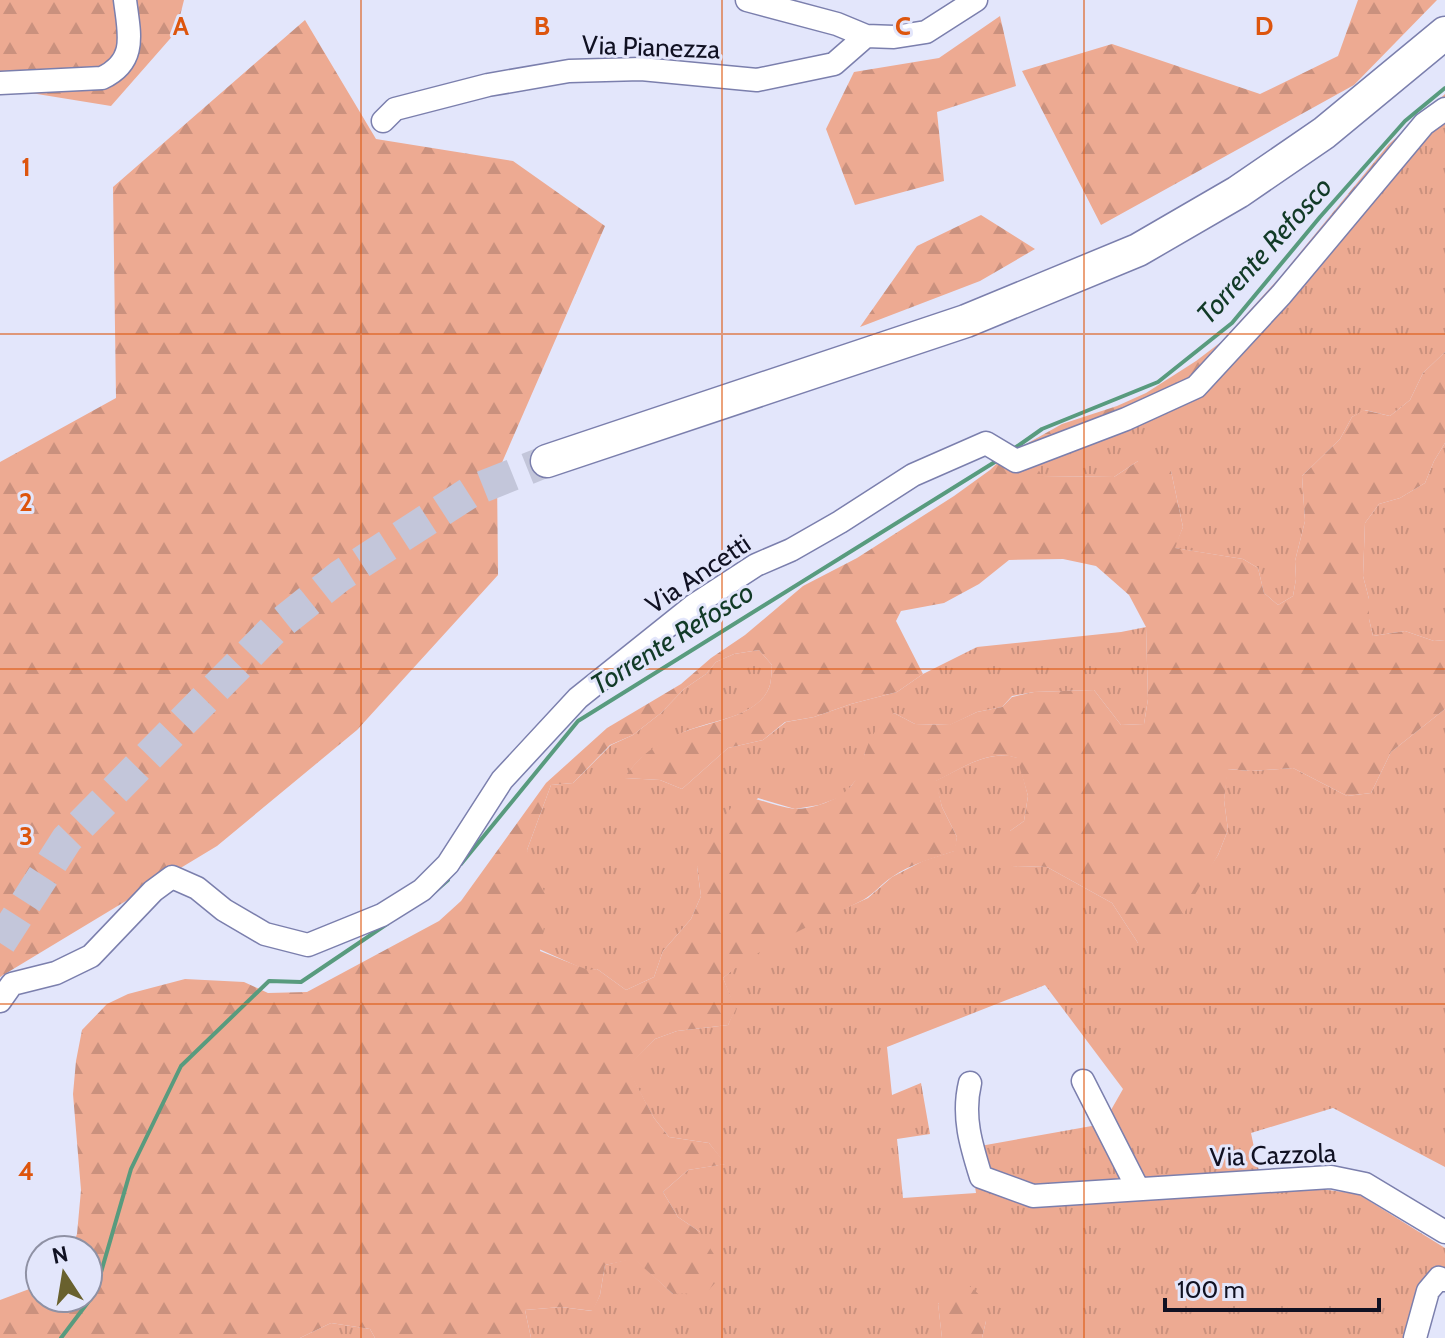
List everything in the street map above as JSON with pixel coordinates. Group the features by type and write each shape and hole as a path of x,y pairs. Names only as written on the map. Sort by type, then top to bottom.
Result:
{"highway":[{"path":"547,461 966,321 1138,250 1238,192 1324,133 1445,33"}],"street":[{"path":"0,83 102,78 114,72 123,62 129,43 125,0"},
{"path":"747,0 837,24 866,36 894,37 926,32 976,0"},
{"name":"Via Pianezza","path":"383,121 395,109 488,85 569,71 641,69 757,80 834,64 866,36"},
{"name":"Via Ancetti","path":"0,1001 12,984 56,973 91,956 153,891 172,877 197,888 224,910 265,934 308,945 382,915 422,890 448,864 502,780 578,698 693,606 731,581 840,522 913,475 986,443 1016,461 1126,419 1196,387 1281,295 1424,124 1445,109"},
{"path":"1083,1081 1138,1189"},
{"name":"Via Cazzola","path":"970,1083 965,1103 970,1142 981,1177 1033,1196 1331,1177 1365,1184 1445,1232"},
{"path":"1415,1338 1428,1291 1439,1278 1445,1280"}],"green space":[{"path":"0,0 184,0 176,32 111,106 0,88"},
{"path":"1358,0 1437,0 1354,85 1101,225 1022,71 1112,44 1260,94 1338,56"},
{"path":"1000,16 1016,86 937,112 944,181 855,205 826,129 854,72 939,58"},
{"path":"305,20 376,139 513,161 605,226 497,474 498,575 357,730 217,846 0,977 0,462 116,398 113,187"},
{"path":"1445,94 1445,110 1206,374 1033,460 1042,476 1114,477 1138,461 1159,459 1171,471 1183,527 1175,548 1243,559 1258,568 1264,593 1278,605 1293,596 1295,561 1305,521 1302,476 1340,439 1352,417 1364,410 1390,416 1410,400 1423,373 1445,352 1445,443 1425,483 1400,498 1379,504 1365,523 1363,576 1373,636 1405,631 1434,641 1445,640 1445,709 1391,752 1371,793 1347,796 1293,768 1228,769 1224,800 1228,830 1218,855 1165,946 1138,943 1112,903 1047,867 1012,866 994,854 1010,831 1024,821 1028,796 1017,758 986,758 936,781 942,807 957,837 955,851 906,868 863,900 790,935 739,966 723,978 736,1009 728,1025 677,1031 655,1039 627,1067 654,1118 669,1137 709,1143 726,1164 688,1170 663,1192 678,1217 700,1232 725,1272 706,1293 673,1294 634,1259 605,1265 600,1295 593,1311 561,1307 525,1310 531,1338 375,1338 370,1329 331,1323 300,1338 0,1338 0,1300 24,1291 24,1314 104,1314 104,1234 77,1234 81,1190 73,1094 82,1030 107,1004 128,994 185,979 244,982 268,993 307,992 439,921 461,901 546,783 607,728 681,684 803,586 857,558 954,496 1005,456 1062,424 1146,393 1196,361 1221,342 1280,277 1389,144","holes":["1063,559 1096,566 1129,595 1146,627 1148,699 1144,724 1121,725 1094,690 1034,692 1012,697 1002,707 977,712 949,725 915,724 894,713 876,730 855,780 839,796 825,803 795,809 740,796 705,842 697,867 701,896 691,919 663,951 654,977 626,990 597,969 588,970 540,951 548,901 527,850 551,785 573,783 610,745 633,735 661,713 684,689 706,674 716,662 734,654 759,650 772,665 768,690 753,707 742,713 681,733 656,746 624,778 660,780 682,789 728,748 763,740 785,722 814,717 897,692 923,674 896,621 901,611 944,603 979,584 1009,560"]},
{"path":"1445,110 1445,352 1423,373 1410,400 1390,416 1365,410 1352,417 1340,439 1302,476 1305,521 1295,561 1293,596 1278,605 1264,593 1258,568 1243,559 1174,548 1183,527 1171,471 1138,461 1114,477 1041,476 1033,460 1188,390"},
{"path":"981,215 1035,249 980,281 860,327 917,246"},
{"path":"1445,443 1445,640 1434,641 1405,631 1373,636 1363,576 1365,523 1379,504 1400,498 1425,483"},
{"path":"1146,627 1148,699 1144,724 1121,725 1094,690 1012,696 1002,707 977,712 950,725 915,724 894,713 865,753 860,775 843,796 819,805 795,809 758,798 697,867 701,896 691,919 663,951 654,977 626,990 597,969 588,971 539,949 527,850 551,785 573,783 611,745 633,735 661,713 716,662 734,654 759,650 772,665 768,690 761,700 741,713 693,729 657,746 625,778 660,780 682,789 728,748 763,740 786,722 814,717 897,692 923,674 977,647"},
{"path":"1445,709 1445,1167 1333,1108 1251,1133 1261,1181 1358,1194 1445,1248 1445,1276 1411,1338 982,1338 986,1321 938,1303 942,1338 531,1338 525,1310 561,1307 592,1311 600,1295 605,1265 634,1258 673,1294 700,1232 678,1217 663,1192 688,1170 725,1164 709,1143 669,1137 654,1118 626,1067 655,1039 677,1031 728,1025 735,1009 723,978 745,959 784,936 868,898 892,877 923,861 954,851 957,837 942,807 935,781 986,758 1018,758 1028,796 1024,821 1010,831 1012,866 1047,867 1112,903 1138,943 1202,879 1218,855 1228,830 1224,800 1227,769 1293,768 1347,796 1371,793 1391,752","holes":["1045,985 1123,1089 1103,1124 969,1148 976,1193 903,1198 897,1139 930,1134 921,1083 892,1095 887,1047"]},
{"path":"964,1281 984,1299 986,1321 982,1338 942,1338 938,1304 950,1284"},
{"path":"331,1323 370,1329 375,1338 300,1338"}],"waterway":[{"name":"Torrente Refosco","path":"1012,450 1042,429 1158,382 1232,323 1405,121 1445,88"},
{"name":"Torrente Refosco","path":"461,864 578,721 998,460"},
{"name":"Torrente Refosco","path":"431,895 448,880"},
{"name":"Torrente Refosco","path":"61,1338 95,1293 131,1169 181,1066 269,981 301,982 387,924"}],"tunnel":[{"path":"0,943 67,839 276,627 340,576 472,491 547,461"}]}
